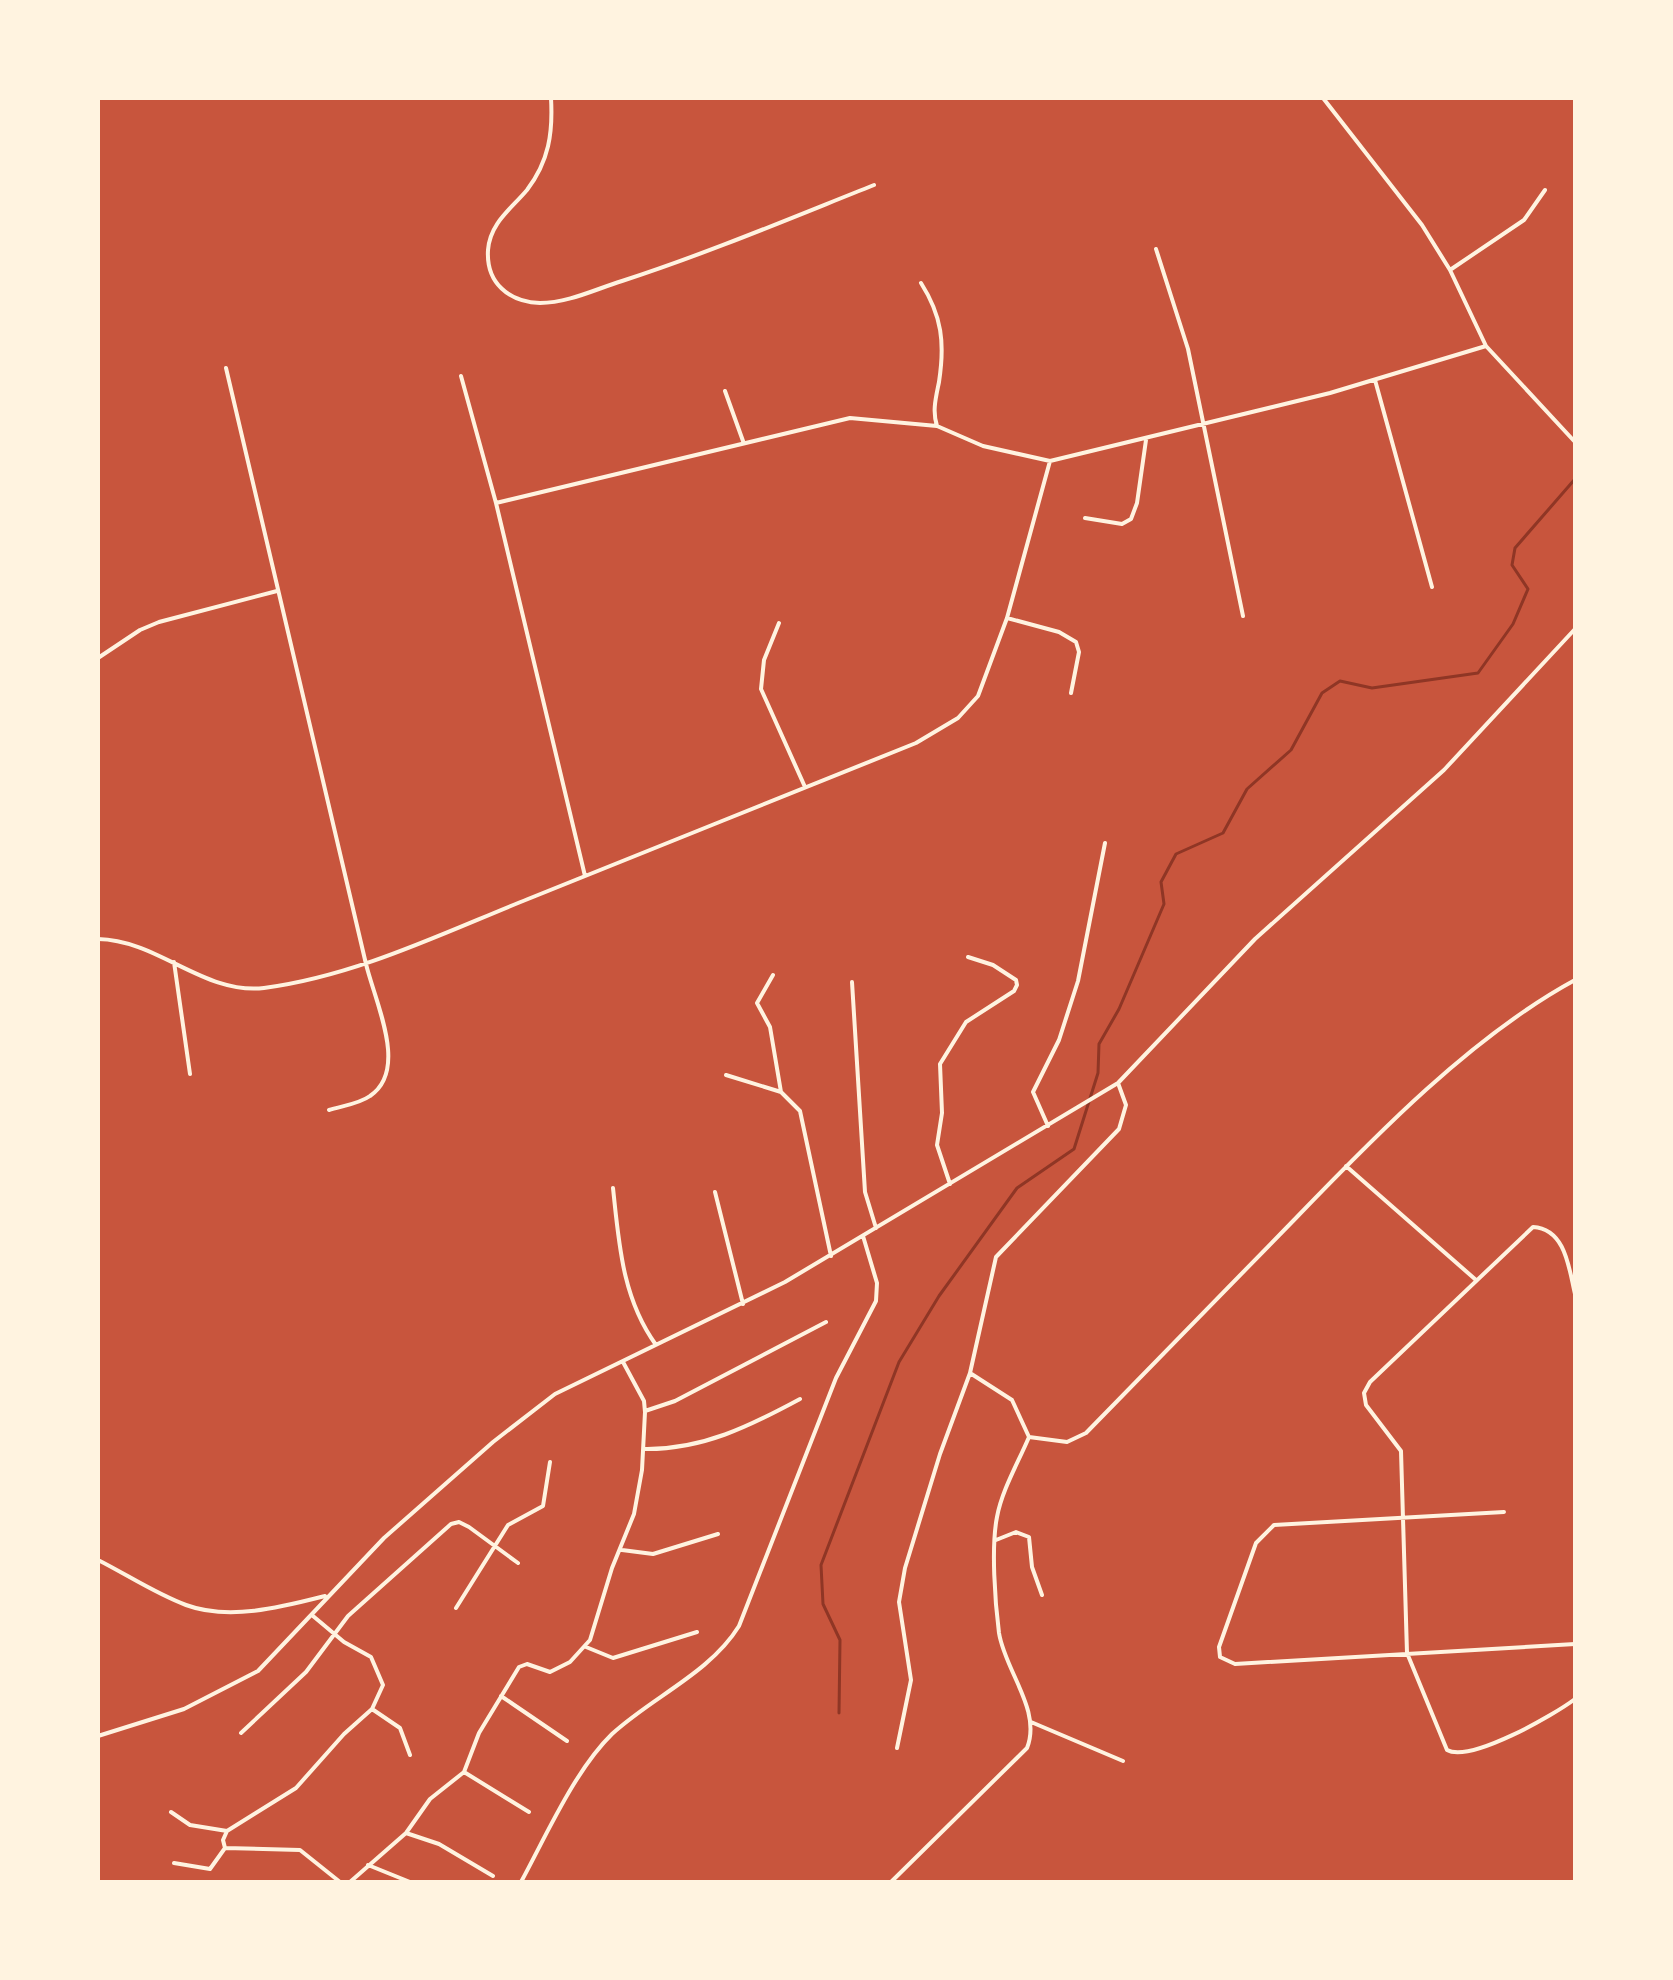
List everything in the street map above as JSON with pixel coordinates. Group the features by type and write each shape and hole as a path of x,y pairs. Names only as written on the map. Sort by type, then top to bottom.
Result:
{"street":[{"path":"551,98 550,144 546,156 529,186 496,224 488,251 489,267 497,286 520,300 552,302 567,299 704,252 874,185"},
{"path":"1323,98 1422,225 1450,270 1486,346 1575,442"},
{"path":"1450,270 1524,220 1545,190"},
{"path":"1156,249 1178,312 1205,423 1243,616"},
{"path":"921,283 935,306 942,330 934,407 937,426"},
{"path":"496,503 743,441 850,418 937,426 983,446 1050,461 1146,440 1375,380 1486,346"},
{"path":"226,368 366,964 390,1048 389,1071 381,1088 367,1099 329,1110"},
{"path":"461,376 496,503 585,876"},
{"path":"1375,380 1432,587"},
{"path":"725,391 743,441"},
{"path":"1085,518 1122,524 1131,519 1137,503 1146,440"},
{"path":"98,939 124,941 223,984 243,988 263,988 366,964 916,743 958,718 978,696 1007,618 1050,461"},
{"path":"98,658 140,630 159,622 277,591"},
{"path":"1007,618 1059,632 1076,642 1079,652 1071,693"},
{"path":"779,623 764,660 761,689 805,787"},
{"path":"98,1736 184,1709 241,1682 269,1661 384,1538 525,1415 576,1382 743,1304 831,1256 1070,1115 1118,1083 1255,939 1444,770 1575,629"},
{"path":"1048,1126 1033,1092 1059,1040 1078,981 1105,843"},
{"path":"950,1184 937,1145 942,1113 940,1064 959,1029 1014,991 1017,985 1016,980 993,965 968,957"},
{"path":"174,962 190,1074"},
{"path":"773,975 757,1003 769,1022 781,1092"},
{"path":"1029,1437 1067,1442 1086,1433 1346,1166 1417,1099 1497,1033 1575,980"},
{"path":"852,982 865,1192 876,1228"},
{"path":"726,1075 781,1092 800,1111 831,1256"},
{"path":"897,1748 911,1680 899,1602 905,1568 940,1454 970,1373 996,1257 1119,1129 1126,1105 1118,1083"},
{"path":"1346,1166 1476,1280"},
{"path":"613,1188 627,1287 642,1326 656,1345"},
{"path":"715,1192 743,1304"},
{"path":"1575,1294 1561,1244 1537,1227 1525,1232 1370,1382 1364,1393 1366,1405 1401,1451 1407,1653 1443,1743 1454,1754 1531,1725 1575,1699"},
{"path":"521,1882 589,1762 609,1737 718,1653 739,1626 836,1378 876,1301 877,1283 863,1236"},
{"path":"645,1412 675,1401 826,1322"},
{"path":"350,1882 406,1833 430,1799 464,1772 479,1733 519,1667 527,1664 547,1673 561,1667 586,1647 595,1630 612,1568 622,1550 634,1514 644,1449 644,1401 623,1362"},
{"path":"891,1882 1027,1748 1031,1722 1000,1635 996,1540 1000,1504 1029,1437 1012,1400 970,1373"},
{"path":"644,1449 701,1444 752,1424 800,1399"},
{"path":"456,1608 508,1525 543,1506 550,1462"},
{"path":"1504,1512 1280,1524 1265,1530 1256,1543 1219,1652 1224,1660 1235,1664 1575,1644"},
{"path":"241,1733 306,1672 333,1633 368,1596 451,1524 459,1522 469,1527 494,1549 518,1563"},
{"path":"996,1540 1016,1532 1029,1537 1032,1567 1042,1595"},
{"path":"622,1550 653,1554 718,1534"},
{"path":"98,1560 185,1605 203,1609 255,1610 328,1595"},
{"path":"174,1863 210,1869 225,1848 223,1840 227,1831 296,1788 344,1734 372,1709 383,1685 380,1671 371,1657 313,1616"},
{"path":"586,1647 613,1658 697,1632"},
{"path":"501,1696 567,1741"},
{"path":"372,1709 400,1728 410,1755"},
{"path":"1031,1722 1123,1761"},
{"path":"464,1772 529,1812"},
{"path":"171,1812 190,1825 227,1831"},
{"path":"406,1833 439,1844 493,1876"},
{"path":"225,1848 300,1850 340,1882"},
{"path":"366,1865 410,1882"}],"waterway":[{"path":"839,1713 840,1640 823,1604 821,1565 899,1362 939,1296 1017,1188 1074,1149 1098,1073 1099,1044 1119,1009 1164,904 1161,882 1176,854 1223,833 1247,789 1291,750 1322,693 1340,681 1372,688 1478,673 1513,624 1528,589 1512,565 1515,548 1575,479"}]}
